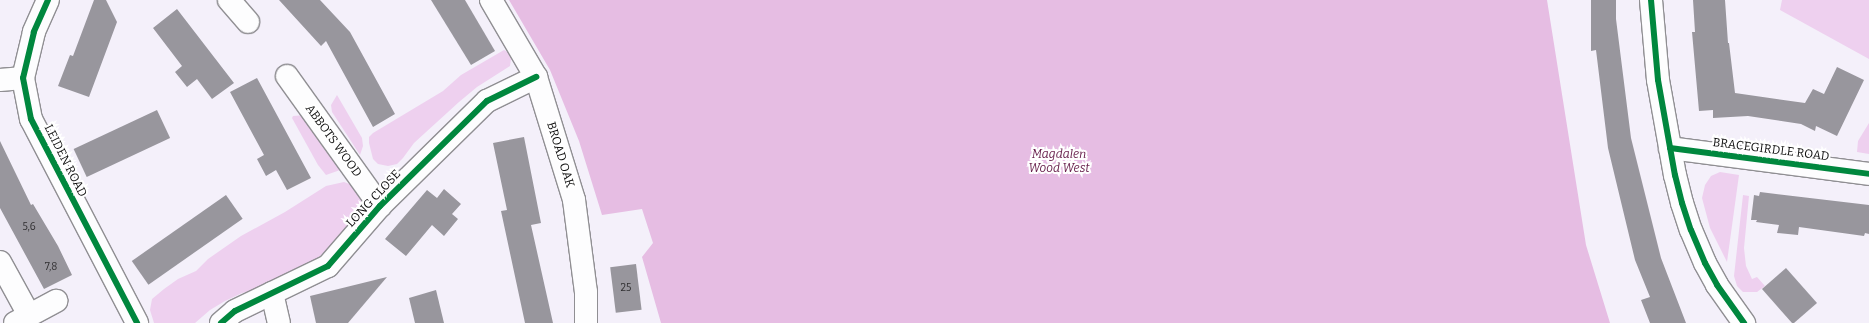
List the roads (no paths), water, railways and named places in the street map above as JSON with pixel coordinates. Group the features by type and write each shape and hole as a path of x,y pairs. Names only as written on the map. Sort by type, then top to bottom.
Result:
{"street":[{"name":"LEIDEN ROAD","path":"48,0 34,32 23,78 32,119 137,323"},
{"path":"229,0 248,22"},
{"name":"BROAD OAK","path":"491,0 536,77 574,200 586,292 586,323"},
{"path":"1651,0 1658,80 1670,148 1682,203 1691,230 1717,285 1744,323"},
{"name":"ABBOTS WOOD","path":"287,76 380,206"},
{"name":"LONG CLOSE","path":"221,323 235,312 328,266 380,206 487,102 536,77"},
{"path":"0,80 23,78"},
{"name":"BRACEGIRDLE ROAD","path":"1670,148 1869,174"},
{"path":"0,262 22,319 56,301"},
{"path":"272,293 279,323"}],"park label":[{"name":"Magdalen Wood West","path":"1059,162"}]}
